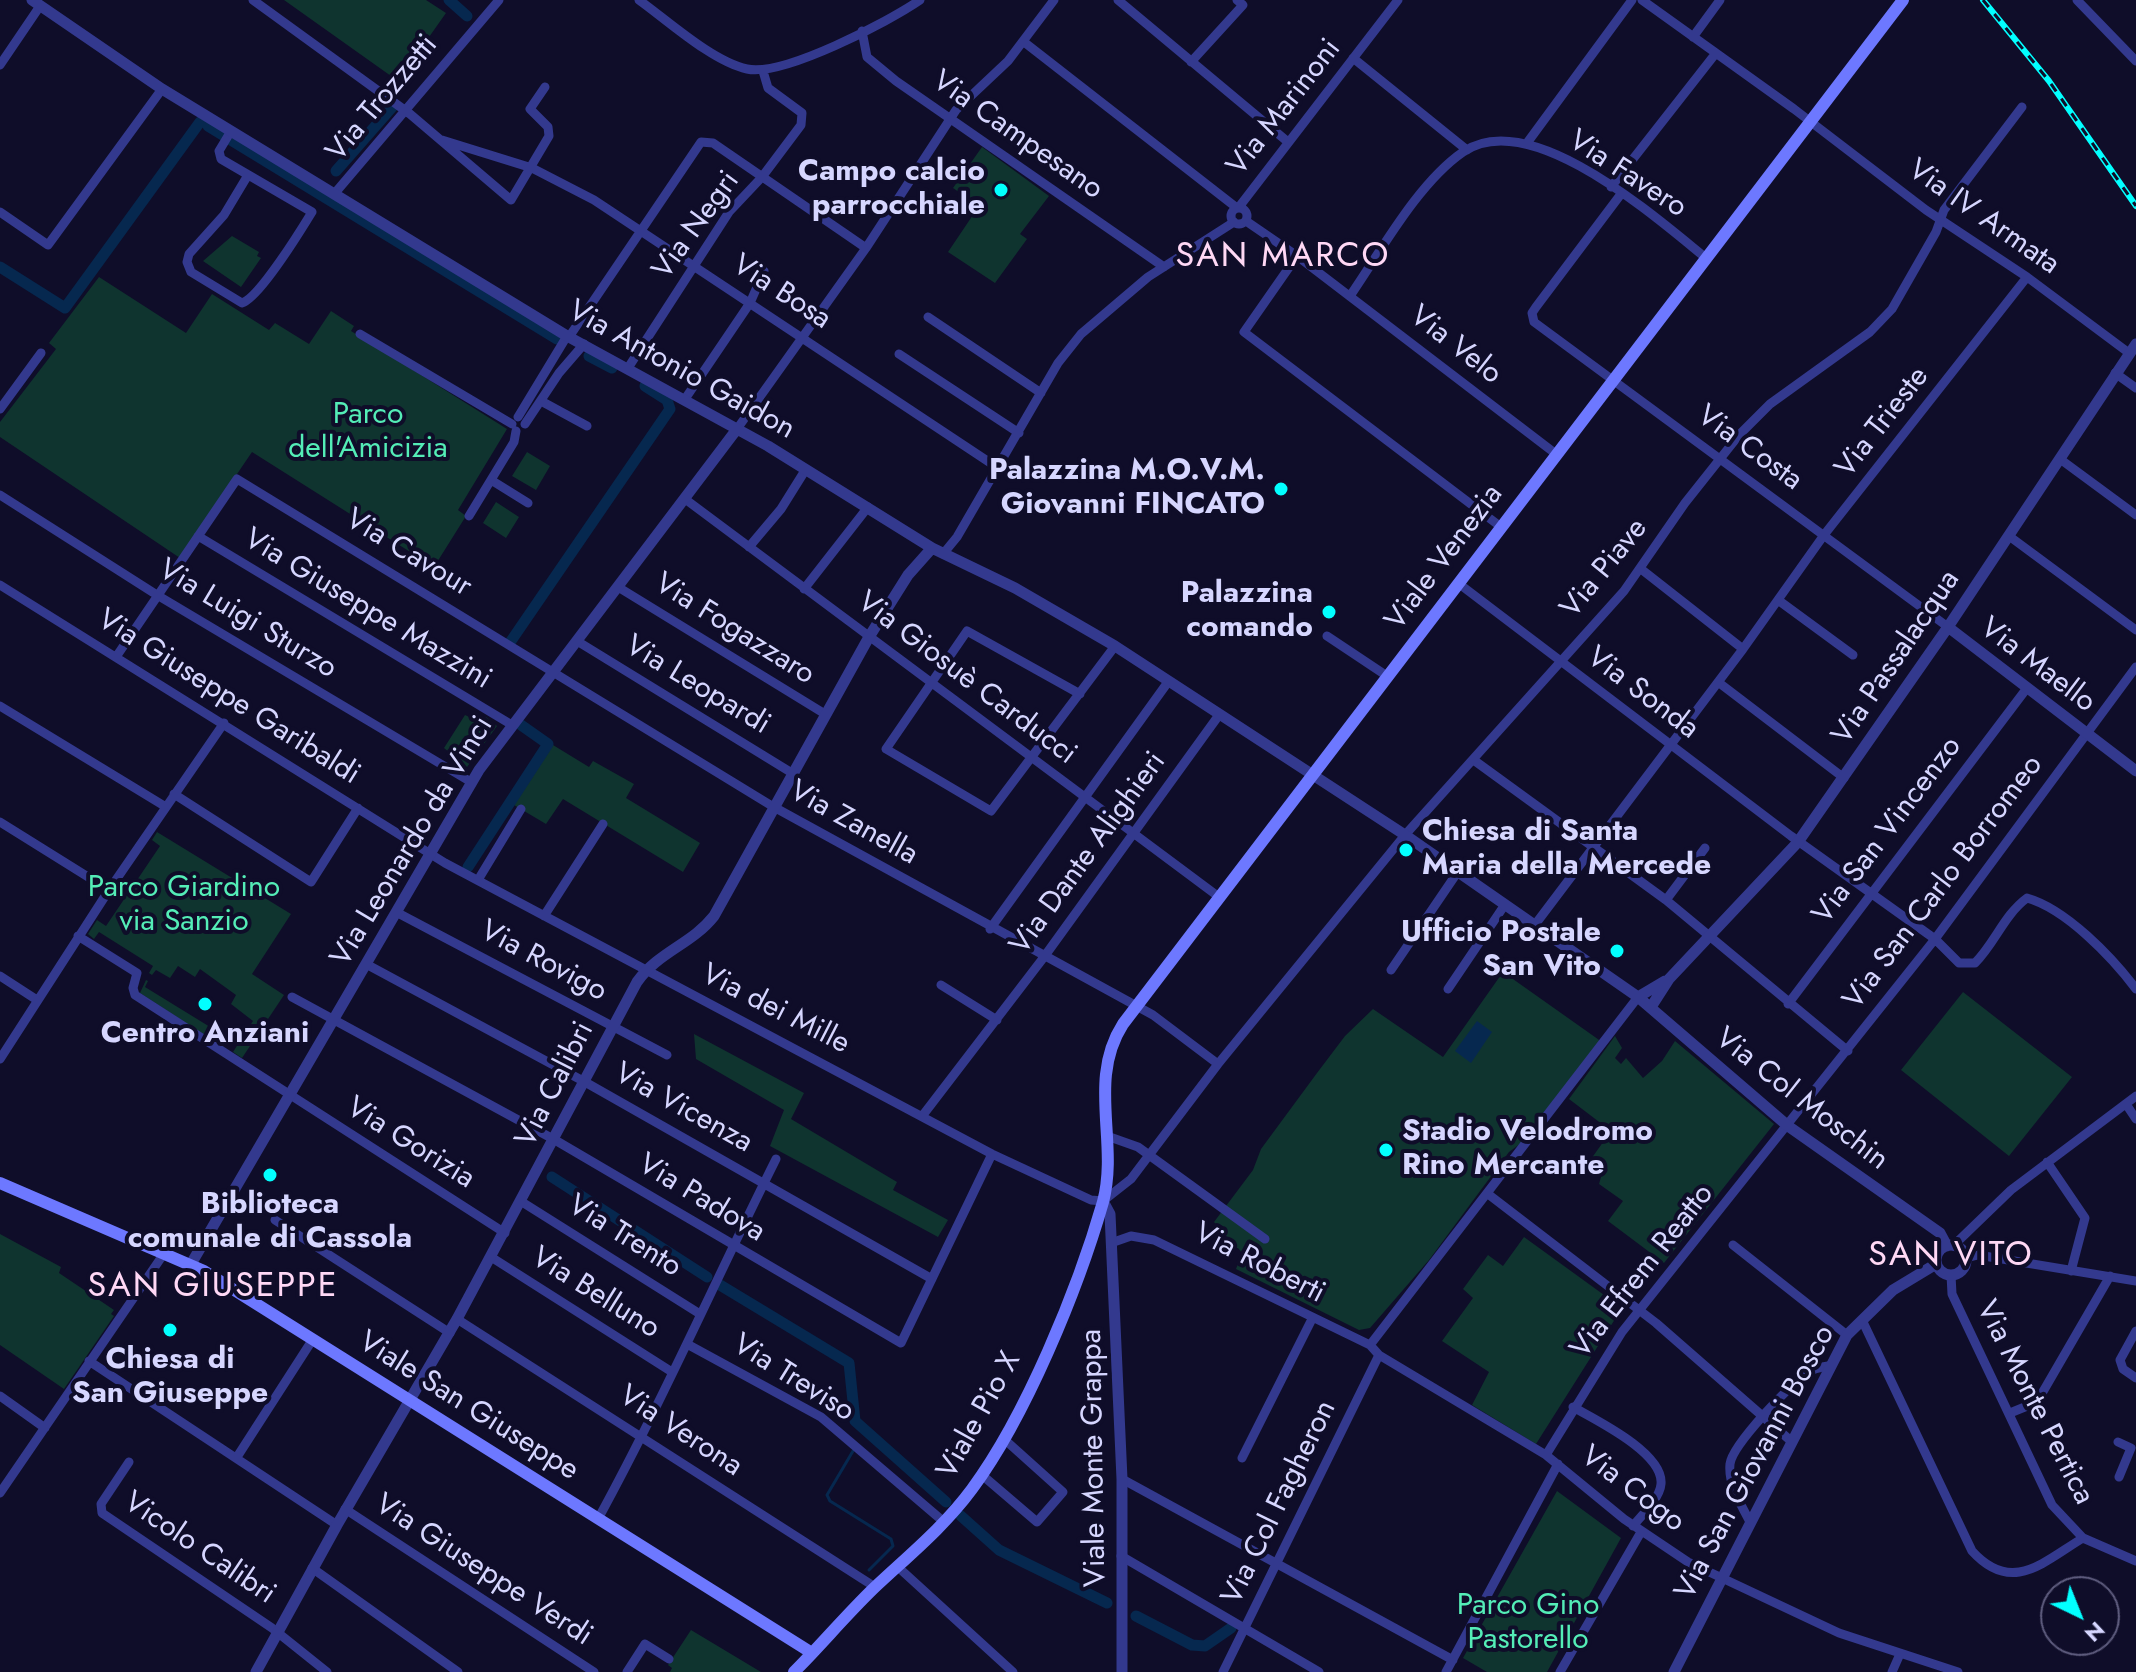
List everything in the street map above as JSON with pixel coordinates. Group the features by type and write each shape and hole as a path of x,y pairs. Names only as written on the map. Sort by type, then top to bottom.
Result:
{"main road":[{"name":"Viale Venezia","path":"1109,1175 1103,1107 1108,1059 1117,1033 1903,0"},
{"name":"Viale Pio X","path":"794,1672 875,1587 899,1568 944,1522 982,1475 1004,1439 1064,1311 1103,1201 1109,1175"},
{"name":"Viale San Giuseppe","path":"0,1183 191,1264 812,1653"}],"street":[{"name":"Via Bosa","path":"253,0 405,110 511,200 549,136 548,127 530,109 545,87"},
{"name":"Via Trozzetti","path":"335,193 499,0"},
{"path":"639,0 729,62 763,71 789,65 920,0"},
{"path":"737,429 866,248 950,119 1024,42 1054,0"},
{"path":"1118,0 1288,142"},
{"path":"1191,62 1243,5 1237,0"},
{"name":"Via Marinoni","path":"1238,208 1398,0"},
{"path":"1527,143 1632,0"},
{"name":"Via IV Armata","path":"1642,0 1940,220 2132,348"},
{"path":"1693,37 1720,0"},
{"path":"2079,0 2136,61"},
{"path":"0,65 36,3"},
{"name":"Via Antonio Gaidon","path":"36,3 229,135 335,193 568,336 806,469 938,551 1015,588 1115,646 1405,835 1457,873"},
{"name":"Via Campesano","path":"862,31 870,60 1164,267"},
{"name":"Via Velo","path":"1024,42 1238,208 1246,211 1246,221 1297,256 1556,454"},
{"path":"1611,187 1716,53"},
{"path":"1353,58 1467,150"},
{"path":"469,516 514,442 518,424 568,336 644,230 701,142 713,143 762,177 801,125 803,116 768,88 763,71"},
{"path":"0,212 48,245 162,89"},
{"name":"Via Piave","path":"1103,1201 1131,1179 1218,1064 1405,835 1475,761 1559,661 1602,617 1641,569 1721,456 1770,404 1870,332 1892,309 1940,220 2022,107"},
{"path":"229,135 220,157 312,212 288,253 272,268 254,297 242,303 191,272 187,262 189,254 224,215 248,175"},
{"name":"Via Bosa","path":"442,140 532,168 644,230 998,468"},
{"name":"Via Favero","path":"1350,296 1426,188 1467,150 1492,140 1527,143 1581,168 1706,258"},
{"name":"Via Negri","path":"628,368 729,212 762,177 866,248"},
{"name":"Via Costa","path":"1621,194 1536,307 1532,313 1534,322 1612,381 1721,456 1948,627"},
{"path":"1238,208 1231,216 1234,222 1246,221"},
{"name":"Via Marinoni","path":"938,551 998,468 1041,393 1081,334 1164,267 1234,222"},
{"path":"1297,256 1244,332 1501,527"},
{"path":"685,399 750,303 764,271"},
{"name":"Via Trieste","path":"1534,926 1743,649 1824,535 2027,277"},
{"path":"928,317 1041,393"},
{"path":"360,334 518,424"},
{"path":"518,424 541,401 584,344"},
{"name":"Via Passalacqua","path":"1669,979 1710,939 1798,842 1948,627 2132,348"},
{"path":"0,409 41,353"},
{"path":"899,354 1019,433"},
{"path":"2115,373 2136,388"},
{"path":"541,401 587,426"},
{"name":"Via Leonardo da Vinci","path":"191,1264 471,782 737,429"},
{"path":"2060,459 2136,515"},
{"path":"749,547 781,509 806,469"},
{"name":"Via Cavour","path":"198,536 237,479 553,670"},
{"path":"491,480 528,503"},
{"name":"Via Luigi Sturzo","path":"0,495 157,595 471,782"},
{"name":"Via Giosuè Carducci","path":"685,499 1219,897"},
{"path":"804,589 868,507"},
{"path":"116,657 198,536"},
{"name":"Via Giuseppe Mazzini","path":"198,536 512,725"},
{"path":"2009,536 2136,630"},
{"name":"Via Calibri","path":"256,1672 345,1509 450,1333 647,969 711,921 772,806 869,637 908,575 938,551"},
{"path":"1641,569 1743,649"},
{"name":"Via Sonda","path":"1458,583 1798,842 1935,939 1959,963 1975,963 2014,907 2027,898 2042,903 2089,939 2116,962 2136,989"},
{"name":"Via Giuseppe Garibaldi","path":"0,585 429,853"},
{"name":"Via Fogazzaro","path":"618,587 825,714"},
{"path":"1778,600 1853,655"},
{"name":"Via Maello","path":"1948,627 2136,771"},
{"path":"1080,694 967,631 886,749 991,811 1032,758 1080,694 1115,646"},
{"path":"1327,636 1387,676"},
{"name":"Via Leopardi","path":"577,641 792,773"},
{"name":"Via San Carlo Borromeo","path":"1788,1126 1935,939 2136,667"},
{"name":"Via Zanella","path":"553,670 772,806 1136,1007"},
{"path":"990,929 1168,682"},
{"path":"1718,682 1844,778"},
{"name":"Via San Vincenzo","path":"1788,1004 2027,688"},
{"path":"0,706 166,807"},
{"name":"Via Dante Alighieri","path":"923,1115 1044,957 1219,715"},
{"path":"0,1059 78,936 224,723"},
{"path":"1475,761 1666,900 1848,1051"},
{"path":"174,794 311,882 358,808"},
{"path":"478,880 521,809"},
{"path":"0,822 109,890"},
{"path":"544,916 603,824"},
{"path":"1666,900 1705,848"},
{"name":"Via dei Mille","path":"429,853 992,1154 1082,1196 1103,1201"},
{"path":"1391,970 1457,873"},
{"name":"Via Col Moschin","path":"1457,873 1638,997 1718,1069 1788,1126 1960,1245"},
{"path":"1448,989 1504,906"},
{"name":"Via Rovigo","path":"396,912 667,1055"},
{"name":"Via Gorizia","path":"78,936 137,975 133,988 135,995 505,1233"},
{"name":"Via Vicenza","path":"366,964 585,1082 932,1279"},
{"path":"0,976 37,1000"},
{"path":"1370,1345 1638,997 1669,979"},
{"path":"1651,1007 1669,979"},
{"path":"941,985 997,1020"},
{"name":"Via Padova","path":"292,997 325,1018 334,1019 555,1140 901,1343 992,1154"},
{"path":"1136,1007 1153,1015 1218,1064"},
{"name":"Via San Giovanni Bosco","path":"1674,1672 1828,1366 1847,1335 1893,1290 1936,1264 1939,1251 1960,1245 2047,1162 2136,1096"},
{"path":"2126,1104 2136,1119"},
{"name":"Via Efrem Reatto","path":"1546,1455 1573,1407 1639,1309 1788,1126"},
{"path":"1107,1136 1148,1154 1265,1239"},
{"path":"598,1519 643,1436 731,1245 776,1159"},
{"path":"2047,1162 2085,1218 2071,1271"},
{"path":"1109,1175 1122,1182 1131,1179"},
{"path":"1488,1194 1639,1309 1791,1441"},
{"name":"Viale Monte Grappa","path":"1103,1201 1110,1214 1122,1479 1122,1672"},
{"name":"Via Trento","path":"522,1202 700,1314"},
{"path":"275,1220 450,1333"},
{"path":"1940,1233 1978,1255 2136,1281"},
{"name":"Via Roberti","path":"1111,1243 1131,1236 1154,1240 1370,1345 1379,1355"},
{"path":"1083,1257 1111,1243"},
{"path":"1733,1245 1847,1335"},
{"name":"Via San Giovanni Bosco","path":"1951,1275 1960,1272 1960,1245"},
{"path":"0,1493 165,1252"},
{"name":"Via Belluno","path":"491,1257 672,1372"},
{"path":"1936,1264 1942,1272 1951,1275"},
{"name":"Via Monte Pertica","path":"1951,1275 1952,1294 2052,1505 2083,1538 2136,1561"},
{"path":"2010,1413 2037,1402 2110,1276"},
{"name":"Via Verona","path":"457,1319 875,1587"},
{"path":"1242,1458 1312,1319"},
{"path":"1862,1320 1972,1551 1982,1562 1994,1570 2020,1574 2083,1538"},
{"path":"2136,1331 2120,1365 2136,1378"},
{"path":"237,1457 313,1339"},
{"name":"Via Treviso","path":"687,1344 821,1417 944,1522"},
{"name":"Via Cogo","path":"1379,1355 1546,1455 1637,1529 1721,1577 1839,1633 1958,1672"},
{"name":"Via Col Fagheron","path":"1223,1672 1379,1355"},
{"path":"89,1361 337,1525"},
{"path":"1750,1522 1732,1486 1730,1462 1763,1418 1811,1370 1828,1366"},
{"path":"0,1396 45,1428"},
{"path":"1560,1672 1662,1482 1656,1467 1623,1437 1573,1407"},
{"path":"982,1475 1037,1522 1063,1492 1004,1439"},
{"path":"2118,1442 2134,1449 2119,1477"},
{"name":"Vicolo Calibri","path":"129,1462 101,1504 102,1513 277,1634"},
{"path":"1446,1672 1558,1464"},
{"path":"1122,1479 1453,1660"},
{"name":"Via Giuseppe Verdi","path":"345,1509 594,1672"},
{"path":"1121,1556 1319,1672"},
{"path":"312,1568 458,1672"},
{"path":"899,1568 1013,1672"},
{"path":"277,1634 327,1672"},
{"path":"627,1672 645,1644 669,1659"},
{"path":"1892,1672 1900,1654"}],"green space":[{"path":"284,0 426,0 446,13 398,81"},
{"path":"982,147 1049,196 1020,234 1027,239 995,283 948,252 979,206 953,188"},
{"path":"232,236 259,252 257,256 261,258 241,287 203,261"},
{"name":"Parco dell'Amicizia","path":"99,277 186,333 212,294 269,330 275,323 309,344 331,311 354,326 351,331 507,429 458,510 466,516 434,567 252,452 180,558 0,437 0,422 56,349 49,343"},
{"path":"527,452 550,466 536,490 512,476"},
{"path":"496,502 519,517 506,538 483,523"},
{"path":"465,715 482,723 486,717 497,726 467,767 444,748"},
{"path":"553,745 589,767 593,761 634,784 626,798 700,843 683,872 563,799 546,824 514,805"},
{"name":"Parco Giardino via Sanzio","path":"157,832 291,914 252,974 284,995 242,1058 233,1052 253,1021 231,1004 236,995 200,969 195,977 178,966 170,978 156,970 152,975 149,973 153,966 99,932 94,939 88,934 97,920 106,926 160,846 152,840"},
{"name":"Stadio Velodromo Rino Mercante","path":"1503,972 1602,1042 1520,1144 1509,1152 1429,1260 1370,1328 1359,1330 1236,1269 1242,1253 1238,1248 1224,1249 1227,1237 1214,1222 1253,1170 1261,1149 1345,1036 1373,1009 1443,1057"},
{"path":"146,980 145,987 228,1038 223,1047 140,993"},
{"path":"1963,992 2072,1077 2009,1156 1901,1070"},
{"path":"694,1034 804,1093 791,1119 897,1182 893,1190 948,1220 938,1237 770,1146 784,1110 696,1059"},
{"path":"1615,1036 1622,1048 1615,1058 1621,1064 1626,1058 1643,1078 1662,1061 1675,1041 1774,1124 1664,1263 1608,1221 1623,1201 1599,1184 1601,1177 1586,1166 1611,1131 1569,1099"},
{"path":"0,1234 61,1267 59,1273 114,1310 111,1314 114,1316 64,1389 0,1345"},
{"path":"1524,1237 1622,1308 1536,1444 1472,1405 1489,1372 1442,1341 1473,1298 1463,1289 1488,1255 1503,1266"},
{"name":"Parco Gino Pastorello","path":"1557,1491 1621,1538 1547,1672 1487,1672 1463,1658"},
{"path":"691,1630 761,1672 670,1672 672,1668 668,1665"}],"water":[{"path":"1477,1021 1492,1032 1471,1063 1455,1051"}],"waterway":[{"path":"449,0 467,16"},
{"path":"336,171 393,106"},
{"path":"0,267 65,308 200,122"},
{"path":"208,126 557,339"},
{"path":"589,356 612,368"},
{"path":"511,641 670,409 667,400 645,386"},
{"path":"468,867 548,744 521,725"},
{"path":"552,1177 707,1277"},
{"path":"720,1285 849,1363 855,1421 946,1502"},
{"path":"853,1451 827,1495 830,1501 891,1539 893,1546 869,1570"},
{"path":"961,1516 999,1550 1107,1603"},
{"path":"1136,1616 1192,1645 1205,1646 1231,1628"}],"railway":[{"path":"1983,0 2049,81 2136,206"}],"place":[{"name":"Campo calcio parrocchiale","path":"1001,190"},
{"name":"Palazzina M.O.V.M. Giovanni FINCATO","path":"1281,489"},
{"name":"Palazzina comando","path":"1329,612"},
{"name":"Chiesa di Santa Maria della Mercede","path":"1406,850"},
{"name":"Ufficio Postale San Vito","path":"1617,951"},
{"name":"Centro Anziani","path":"205,1004"},
{"name":"Stadio Velodromo Rino Mercante","path":"1386,1150"},
{"name":"Biblioteca comunale di Cassola","path":"270,1175"},
{"name":"Chiesa di San Giuseppe","path":"170,1330"}],"district":[{"name":"SAN MARCO","path":"1283,258"},
{"name":"SAN VITO","path":"1951,1257"},
{"name":"SAN GIUSEPPE","path":"213,1288"}]}
